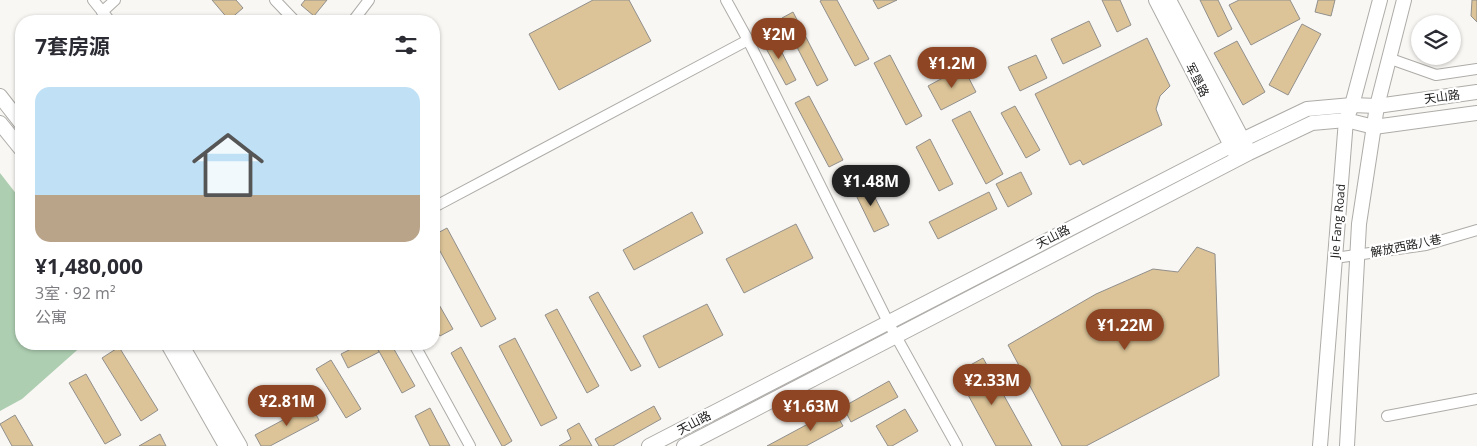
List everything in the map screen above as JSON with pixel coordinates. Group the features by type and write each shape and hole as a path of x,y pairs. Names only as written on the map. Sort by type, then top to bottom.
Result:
{"main road":[{"name":"军垦路","path":"1156,0 1244,156"},
{"name":"军垦路","path":"1169,0 1236,143"},
{"name":"Jie Fang Road","path":"1320,446 1346,120 1352,105 1380,0"},
{"name":"Jie Fang Road","path":"1347,446 1359,224 1377,106 1404,0"},
{"name":"天山路","path":"649,446 1236,143 1307,109 1352,105 1377,106 1477,92"},
{"path":"0,96 15,115"},
{"name":"天山路","path":"684,446 1244,156 1312,123 1346,120 1374,128 1477,113"},
{"path":"0,122 15,141"},
{"path":"171,350 226,446"},
{"path":"184,350 240,446"}],"street":[{"path":"93,0 105,15"},
{"path":"102,12 115,0"},
{"path":"275,0 289,15"},
{"path":"358,15 370,0"},
{"path":"726,0 748,40 888,322 957,446"},
{"path":"440,203 748,40"},
{"path":"1388,58 1436,75 1477,69"},
{"name":"解放西路八巷","path":"1334,258 1426,244 1477,230"},
{"path":"417,350 470,446"},
{"path":"1387,416 1477,399"}],"green space":[{"path":"0,173 15,192 15,350 77,350 22,399 0,411"}],"building":[{"path":"212,0 236,0 243,8 235,15 225,15"},
{"path":"305,0 327,0 315,15 301,5"},
{"path":"593,0 629,0 651,41 559,90 529,34"},
{"path":"837,0 869,59 855,66 820,1"},
{"path":"873,0 897,0 878,9"},
{"path":"1102,0 1120,0 1131,25 1117,32"},
{"path":"1200,0 1218,0 1232,29 1218,37"},
{"path":"1239,0 1290,0 1300,19 1251,45 1229,5"},
{"path":"1318,0 1335,0 1331,16 1315,12"},
{"path":"1472,0 1477,0 1477,22 1471,16"},
{"path":"793,12 828,80 817,86 782,18"},
{"path":"1089,21 1101,46 1063,64 1051,39"},
{"path":"1302,24 1321,34 1288,95 1269,85"},
{"path":"773,35 796,80 786,85 762,41"},
{"path":"1147,38 1170,86 1160,96 1156,109 1162,125 1083,165 1080,160 1070,165 1035,94"},
{"path":"1237,41 1265,92 1243,105 1214,53"},
{"path":"890,55 922,116 906,125 874,63"},
{"path":"1036,55 1047,78 1020,91 1008,67"},
{"path":"963,67 976,92 941,110 928,86"},
{"path":"809,96 843,160 829,167 795,103"},
{"path":"1015,106 1040,150 1026,158 1001,113"},
{"path":"970,111 1003,174 986,184 952,120"},
{"path":"930,139 953,184 939,191 916,147"},
{"path":"1021,172 1032,194 1008,207 996,184"},
{"path":"867,182 889,225 874,232 853,189"},
{"path":"989,192 997,209 938,239 929,222"},
{"path":"692,212 703,233 634,270 623,250"},
{"path":"796,224 813,258 744,293 726,259"},
{"path":"447,228 496,319 481,327 440,251 440,232"},
{"path":"1197,247 1215,254 1219,376 1086,446 1062,446 1008,345 1096,294 1153,269 1178,272"},
{"path":"598,292 641,366 631,371 589,297"},
{"path":"707,304 723,335 659,368 643,336"},
{"path":"440,306 453,329 440,336"},
{"path":"557,309 599,386 587,393 545,315"},
{"path":"515,338 557,418 541,426 499,346"},
{"path":"461,347 512,441 504,446 502,446 451,353"},
{"path":"114,350 121,350 158,410 141,421 102,358"},
{"path":"349,350 378,350 379,352 348,368 341,354"},
{"path":"378,350 394,350 415,386 402,393"},
{"path":"983,358 1032,446 996,446 956,373"},
{"path":"331,360 361,409 346,418 316,369"},
{"path":"86,374 121,435 105,444 69,383"},
{"path":"889,381 898,397 851,422 843,407"},
{"path":"311,405 319,420 270,446 261,446 255,435"},
{"path":"654,406 661,419 613,446 599,446 595,439"},
{"path":"430,408 450,446 430,446 415,416"},
{"path":"905,409 918,431 892,446 888,446 876,426"},
{"path":"834,410 843,426 806,446 767,446"},
{"path":"15,415 33,446 12,446 0,424"},
{"path":"579,423 592,446 559,446 571,439 567,430"},
{"path":"160,434 166,446 139,446"}]}
